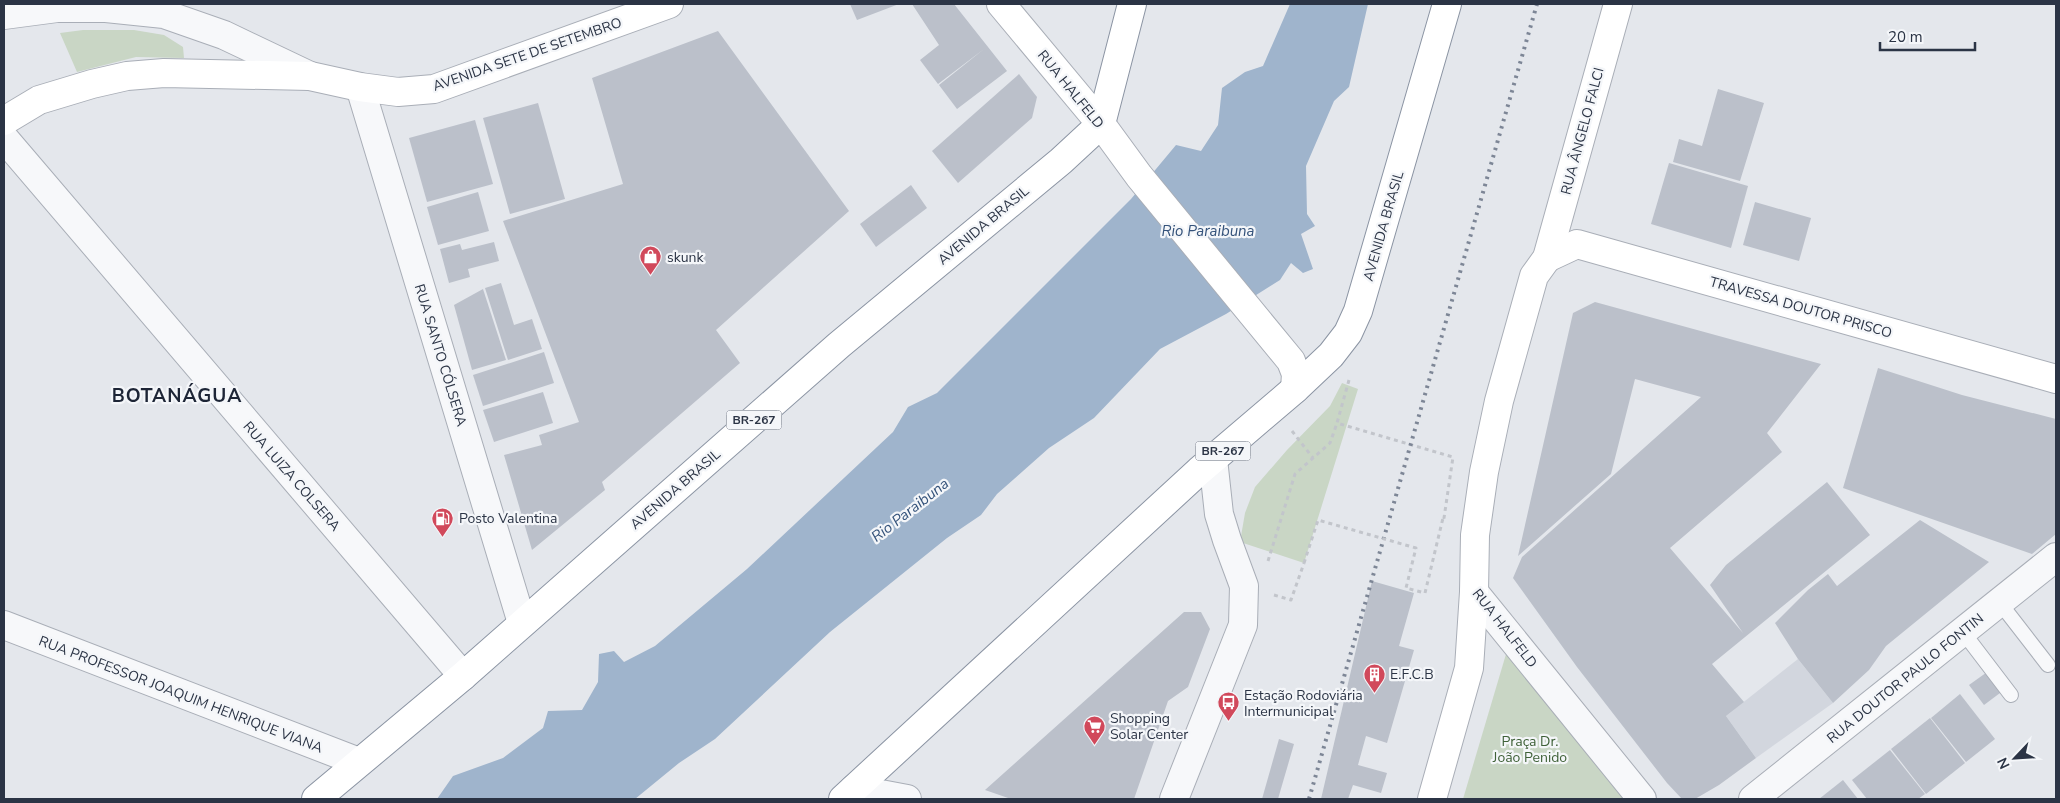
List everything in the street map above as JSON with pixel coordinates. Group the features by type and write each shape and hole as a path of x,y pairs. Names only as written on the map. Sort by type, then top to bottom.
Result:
{"main road":[{"name":"AVENIDA SETE DE SETEMBRO","path":"4,121 40,100 92,84 127,76 164,73 310,76 360,87 398,92 434,89 669,4"},
{"name":"RUA HALFELD","path":"1001,4 1101,124 1139,176 1291,361 1296,374 1295,389"},
{"path":"1101,124 1132,4"},
{"name":"AVENIDA BRASIL","path":"848,794 1213,459 1295,389 1331,355 1348,333 1358,311 1447,4"},
{"name":"RUA ÂNGELO FALCI","path":"1547,258 1618,4"},
{"name":"AVENIDA BRASIL","path":"316,799 463,676 839,345 1061,161 1101,124"},
{"name":"TRAVESSA DOUTOR PRISCO","path":"1547,258 1577,244 2056,379"},
{"path":"1432,799 1469,668 1474,592 1475,535 1484,472 1499,401 1534,276 1547,258"}],"street":[{"path":"4,15 57,8 106,8 164,14 224,35 310,76"},
{"name":"RUA SANTO CÓLSERA","path":"360,87 522,623"},
{"name":"RUA LUIZA COLSERA","path":"4,138 463,676"},
{"path":"1174,799 1242,625 1252,588 1227,540 1219,514 1213,459"},
{"name":"RUA DOUTOR PAULO FONTIN","path":"1753,799 2056,557"},
{"name":"RUA HALFELD","path":"1474,592 1642,799"},
{"name":"RUA PROFESSOR JOAQUIM HENRIQUE VIANA","path":"4,625 359,762"},
{"path":"848,794 907,799"}],"lane":[{"path":"2000,603 2048,665"},
{"path":"1963,632 2011,695"}],"path":[{"path":"1331,355 1350,377 1337,423 1330,443 1295,474 1252,588 1291,600 1318,520 1416,548 1406,588 1425,593 1444,518 1453,457 1337,423"},
{"path":"1444,518 1447,526"}],"shaded area":[{"path":"1798,659 1833,703 1756,758 1726,716"}],"green space":[{"path":"83,30 134,30 164,35 183,47 184,58 136,57 77,72 60,33"},
{"path":"1342,383 1358,389 1304,563 1240,542 1245,513 1255,487 1287,450 1330,406"},
{"name":"Praça Dr. João Penido","path":"1509,644 1632,799 1463,799"}],"water":[{"name":"Rio Paraibuna","path":"1290,4 1368,4 1349,87 1334,101 1306,166 1307,214 1315,226 1301,234 1313,269 1303,273 1291,263 1280,280 1226,314 1160,349 1094,418 1049,448 997,494 981,515 947,538 830,632 715,739 679,763 635,799 437,799 453,776 503,758 543,728 548,711 582,710 598,682 599,654 614,651 624,662 655,646 747,569 893,432 908,407 937,393 1131,199 1176,145 1201,151 1218,125 1222,88 1245,72 1263,66"}],"building":[{"path":"850,4 899,4 857,20"},
{"path":"912,4 954,4 1007,71 957,109 939,85 984,49 938,84 920,60 939,45"},
{"name":"skunk","path":"718,31 849,211 716,330 740,363 602,482 605,490 532,550 504,455 542,445 539,435 579,422 503,221 623,184 592,78"},
{"path":"1019,74 1037,97 1032,118 958,183 932,151"},
{"path":"1718,89 1764,103 1740,181 1673,162 1679,139 1702,146"},
{"path":"538,103 565,199 510,214 483,118"},
{"path":"475,120 493,184 427,202 409,138"},
{"path":"1669,163 1748,186 1731,248 1651,224"},
{"path":"911,185 927,208 876,247 860,224"},
{"path":"478,192 489,231 438,245 427,207"},
{"path":"1755,202 1811,218 1799,261 1743,245"},
{"path":"494,242 499,261 468,269 470,277 449,283 440,249 460,244 462,250"},
{"path":"501,283 514,325 532,319 542,349 508,360 485,288"},
{"path":"483,289 506,360 472,370 454,305"},
{"path":"1595,302 1821,364 1767,433 1782,452 1670,548 1743,633 1710,585 1726,565 1827,482 1870,535 1712,664 1744,702 1726,716 1756,758 1719,785 1695,799 1682,799 1667,783 1577,667 1513,578 1522,557 1701,397 1635,379 1611,474 1518,556 1573,313"},
{"path":"544,352 554,383 483,406 473,375"},
{"path":"1878,368 1962,395 2056,419 2056,534 2032,554 1843,488"},
{"path":"543,392 553,423 494,442 483,410"},
{"path":"1920,520 1989,562 1886,646 1869,670 1833,703 1798,659 1775,623 1808,590 1828,574 1837,586"},
{"name":"E.F.C.B","path":"1372,581 1414,593 1399,646 1414,650 1387,743 1366,736 1358,765 1387,773 1381,793 1353,785 1348,799 1321,799"},
{"name":"Shopping Solar Center","path":"1184,612 1201,612 1210,629 1188,687 1168,701 1134,799 1011,799 985,790"},
{"path":"1990,670 2004,690 1984,705 1969,685"},
{"path":"1960,694 1995,739 1966,762 1931,718"},
{"path":"1930,718 1965,763 1926,794 1891,749"},
{"path":"1279,739 1294,744 1278,799 1262,799"},
{"path":"1890,750 1925,794 1918,799 1867,799 1852,780"},
{"path":"1843,780 1858,799 1819,799"}],"railway":[{"path":"1309,799 1537,4"}],"place":[{"name":"skunk","path":"651,276"},
{"name":"Posto Valentina","path":"443,537"},
{"name":"E.F.C.B","path":"1374,693"},
{"name":"Estação Rodoviária Intermunicipal","path":"1228,722"},
{"name":"Shopping Solar Center","path":"1094,745"}],"district":[{"name":"BOTANÁGUA","path":"177,395"}]}
